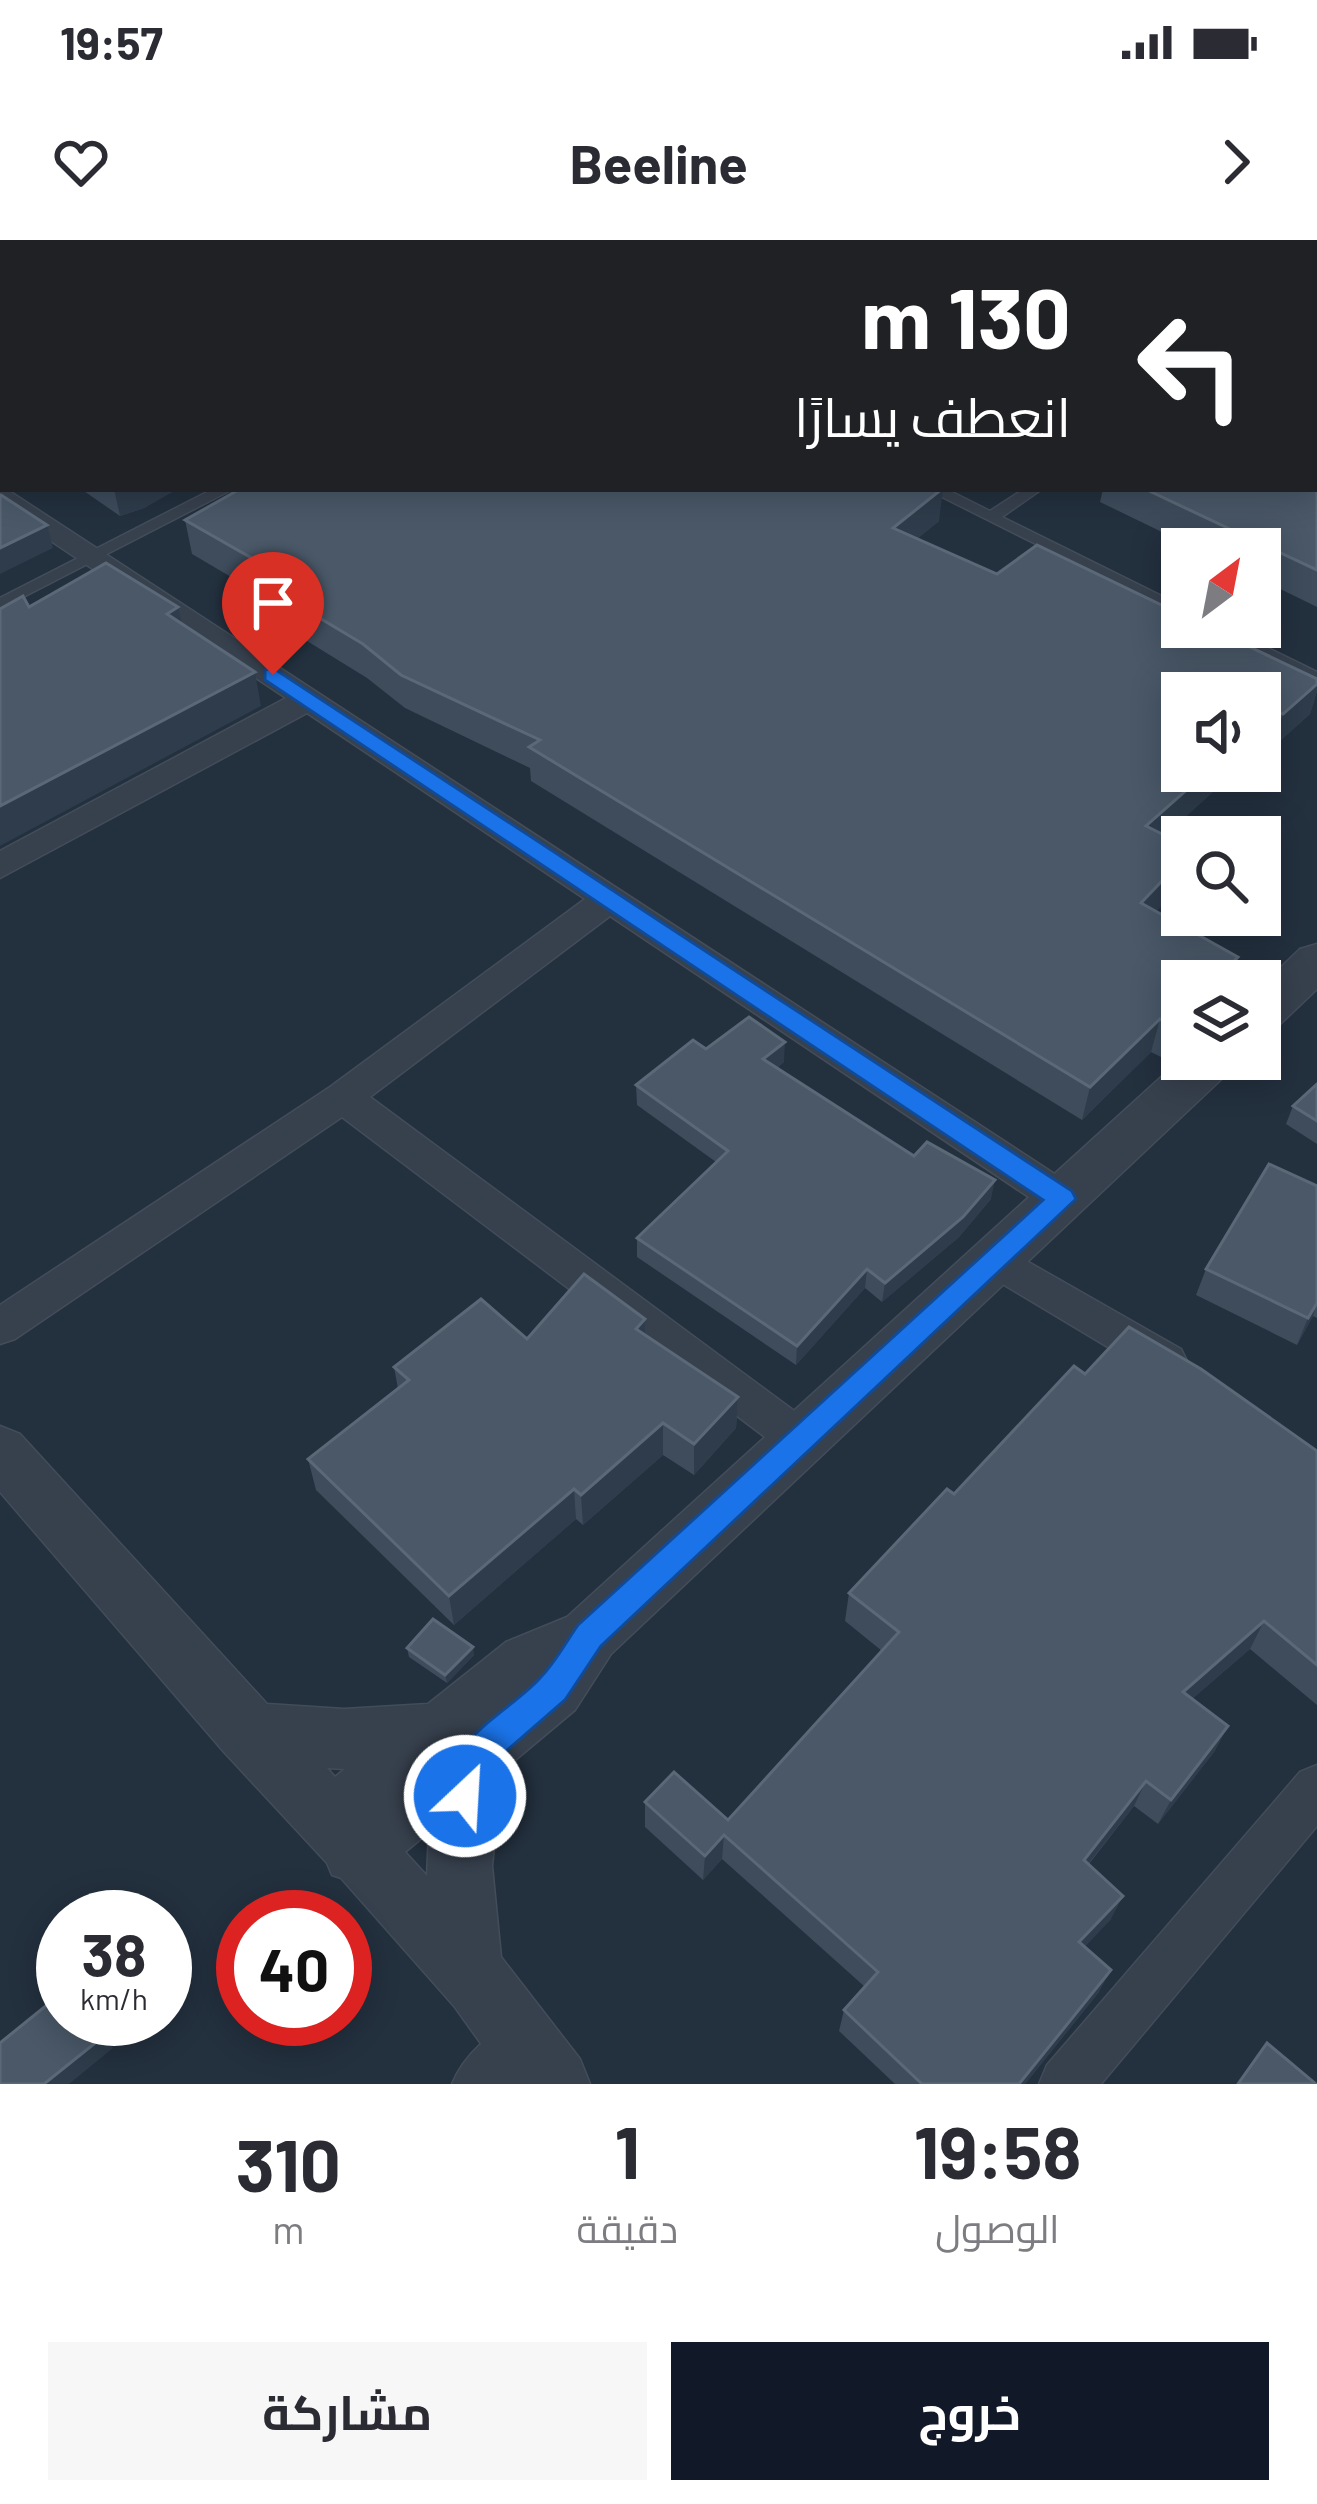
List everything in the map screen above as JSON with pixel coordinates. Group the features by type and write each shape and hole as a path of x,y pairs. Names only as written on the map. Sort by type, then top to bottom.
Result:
{"street":[{"path":"0,494 1063,1199"},
{"path":"0,866 309,699"},
{"path":"0,1328 343,1096 610,898"},
{"path":"1281,995 1317,962"},
{"path":"342,1837 460,1744 553,1689 589,1635 1190,1080"},
{"path":"343,1096 801,1440"},
{"path":"995,1259 1196,1379"},
{"path":"0,1451 246,1731 470,1973"},
{"path":"246,1731 301,1739 460,1744"},
{"path":"460,1744 457,1891 470,1973 518,2071"},
{"path":"1066,2084 1317,1789"}],"lane":[{"path":"0,604 219,492"},
{"path":"940,492 1161,602"},
{"path":"991,518 1030,492"},
{"path":"1254,648 1317,679"}],"building":[{"path":"235,492 938,492 893,528 997,574 1037,545 1161,605 1161,648 1252,648 1317,679 1317,684 1283,714 1281,672 1161,672 1161,792 1184,792 1146,826 1161,834 1161,882 1141,903 1161,914 1161,936 1200,936 1238,957 1161,960 1161,1020 1090,1087 529,747 540,740 401,675 363,644 246,574 262,564 185,520"},
{"path":"1151,492 1317,492 1317,570 1281,553 1281,528 1228,528"},
{"path":"1,495 47,525 0,548"},
{"path":"106,563 178,607 167,614 255,672 0,806 0,609 23,596 29,607"},
{"path":"749,1017 785,1042 763,1059 914,1156 927,1142 995,1180 963,1217 885,1283 867,1269 797,1346 637,1238 728,1151 636,1085 693,1040 706,1049"},
{"path":"1317,1084 1317,1121 1293,1106"},
{"path":"1269,1164 1317,1186 1317,1303 1308,1318 1206,1269"},
{"path":"584,1274 645,1319 636,1329 738,1397 694,1444 663,1423 581,1495 574,1489 449,1596 308,1459 409,1380 394,1367 481,1299 527,1339"},
{"path":"1129,1327 1201,1369 1317,1451 1317,1665 1264,1621 1183,1692 1228,1726 1171,1800 1146,1781 1084,1860 1123,1896 1079,1942 1111,1970 1019,2084 922,2084 844,2010 878,1972 724,1835 705,1856 645,1802 674,1772 728,1820 899,1632 849,1593 947,1489 954,1494 1074,1366 1085,1374"},
{"path":"433,1619 473,1647 445,1675 407,1648"},
{"path":"36,2014 36,2046 92,2046 44,2084 0,2084 0,2043"},
{"path":"1267,2043 1316,2084 1238,2084"}],"route":[{"path":"273,675 1063,1199 589,1635 553,1689 472,1759 465,1796"}]}
